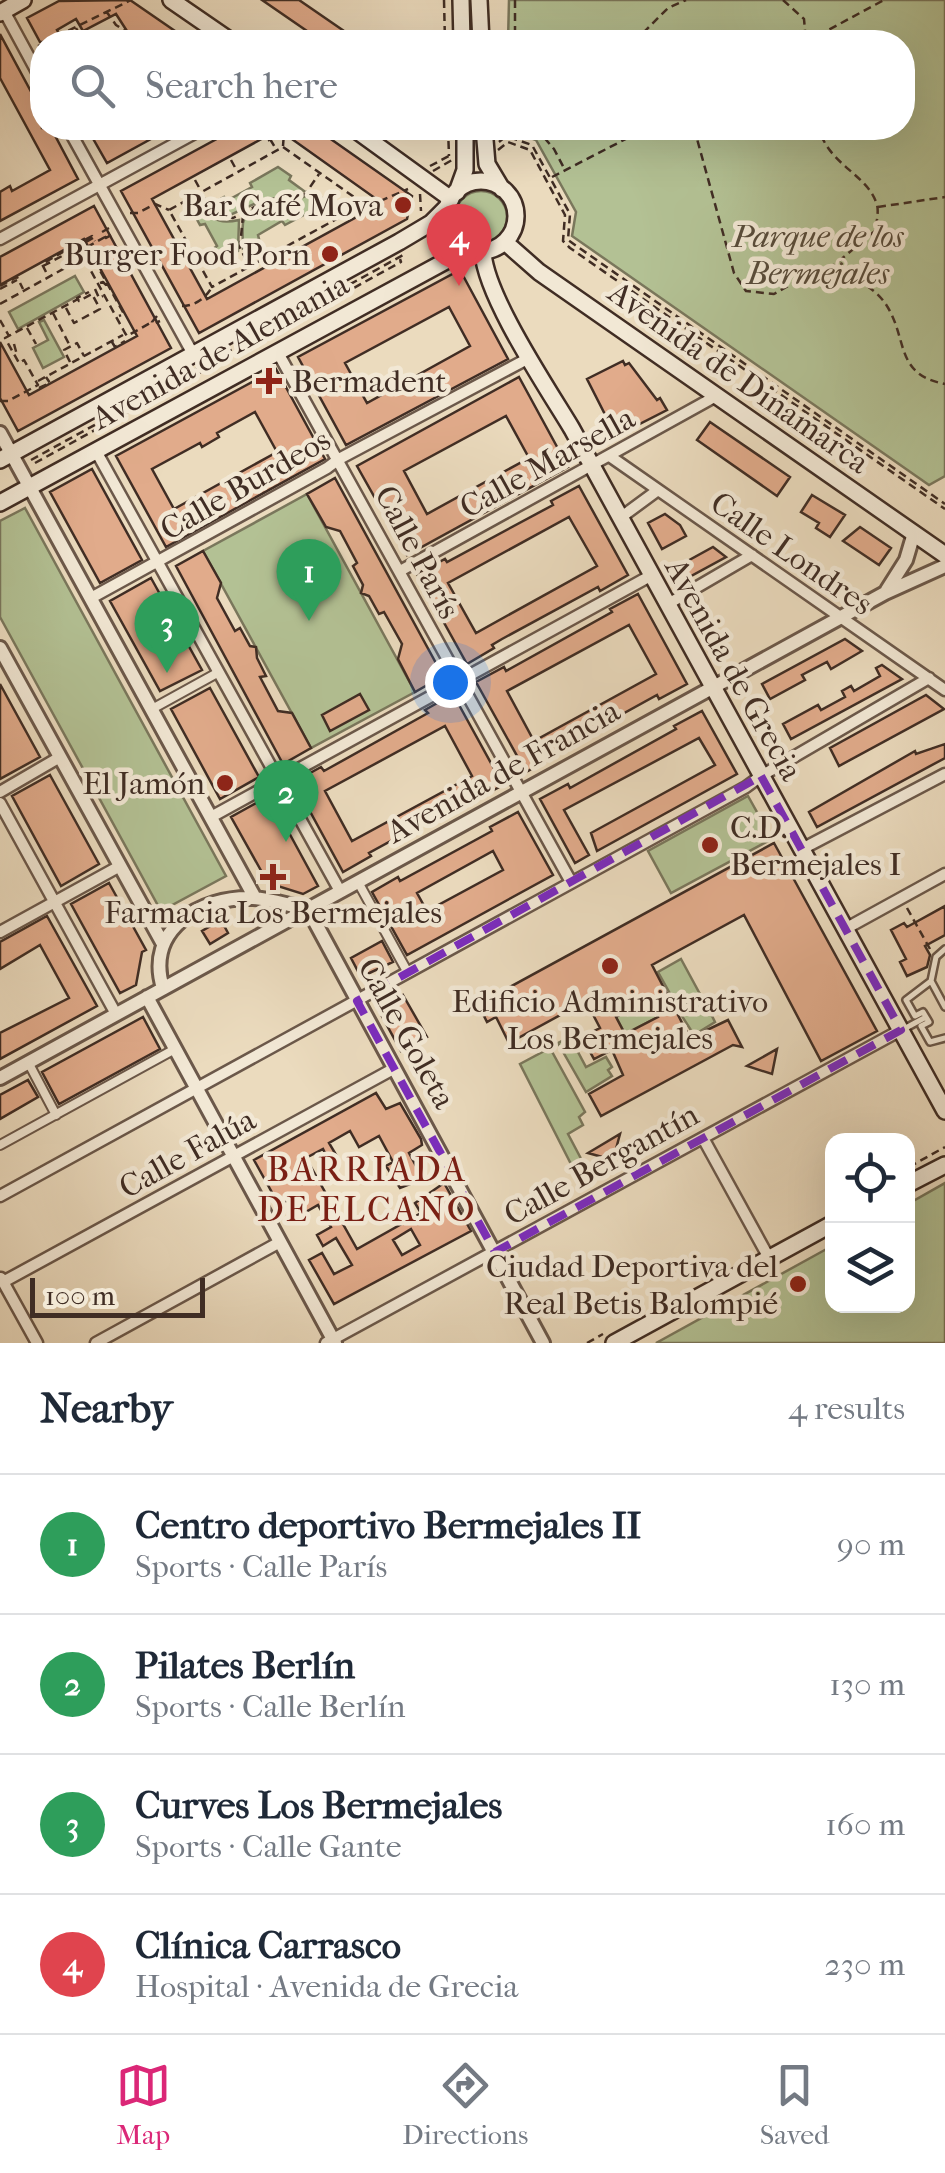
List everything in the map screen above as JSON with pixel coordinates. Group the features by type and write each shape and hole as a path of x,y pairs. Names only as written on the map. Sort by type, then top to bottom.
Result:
{"main road":[{"path":"2,12 23,0"},
{"path":"172,0 215,30"},
{"path":"461,0 462,30"},
{"path":"479,0 480,30"},
{"path":"371,140 452,199"},
{"path":"465,140 465,170 452,199 448,228 456,240 475,250 505,242 514,229 516,214 512,200 492,174 485,140"},
{"path":"452,199 478,182 502,188"},
{"name":"Avenida de Alemania","path":"12,459 193,354 424,228 452,199"},
{"name":"Avenida de Dinamarca","path":"505,242 529,264 945,555"},
{"name":"Avenida de Alemania","path":"0,503 277,351 475,250"},
{"name":"Avenida de Grecia","path":"475,250 529,358 945,1111"},
{"path":"915,1180 945,1165"},
{"path":"614,1343 825,1228"}],"street":[{"path":"2,12 30,60"},
{"path":"75,140 193,354"},
{"path":"0,239 182,140"},
{"name":"Calle París","path":"277,351 571,882"},
{"name":"Calle Burdeos","path":"91,598 529,358"},
{"name":"Calle Marsella","path":"400,571 718,395"},
{"path":"0,433 255,898"},
{"path":"96,451 340,892"},
{"name":"Calle Londres","path":"611,456 945,690"},
{"path":"620,518 658,490"},
{"path":"914,533 905,570 918,578"},
{"path":"668,604 752,555"},
{"path":"885,592 906,560"},
{"name":"Avenida de Francia","path":"0,1078 885,592 945,566"},
{"path":"210,817 652,575"},
{"path":"0,649 162,942"},
{"path":"152,709 219,672"},
{"path":"0,1196 746,787 928,678"},
{"path":"0,792 60,757"},
{"path":"802,849 945,774"},
{"path":"0,803 116,1014"},
{"path":"0,932 120,866"},
{"path":"845,929 945,874"},
{"path":"358,882 408,973"},
{"path":"163,988 159,974 162,942 175,926 219,901 255,898 308,909"},
{"name":"Calle Goleta","path":"308,909 544,1343"},
{"path":"147,997 331,1342"},
{"name":"Calle Bergantín","path":"331,1342 344,1330 900,1030"},
{"path":"0,1145 175,1049"},
{"path":"28,1062 56,1114"},
{"name":"Calle Falúa","path":"2,1279 395,1068"},
{"path":"702,1138 769,1258"},
{"path":"96,1343 280,1242"},
{"path":"2,1279 37,1343"}],"lane":[{"path":"945,949 936,959 931,981 906,1000 915,1016 923,1012 929,1022 921,1026 930,1042 945,1038"},
{"path":"931,981 945,1007"},
{"path":"900,1030 926,1017"}],"path":[{"path":"68,30 132,0"},
{"path":"444,0 445,30"},
{"path":"514,0 515,30"},
{"path":"646,30 668,8 686,0"},
{"path":"784,0 804,19 805,30"},
{"path":"828,30 884,0"},
{"path":"106,10 123,30"},
{"path":"75,26 77,30"},
{"path":"271,140 277,150"},
{"path":"283,147 284,140"},
{"path":"448,140 449,161"},
{"path":"546,140 566,171"},
{"path":"624,140 551,178 570,214 568,240 945,506"},
{"path":"697,140 734,274 746,292 774,294 804,276 833,266 876,230 878,206 868,188 838,163 822,140"},
{"path":"486,154 508,142 530,150 564,214 562,241 570,248 945,506"},
{"path":"170,210 283,147"},
{"path":"283,147 364,204 375,205 408,189"},
{"path":"432,172 466,156"},
{"path":"231,160 238,172"},
{"path":"195,180 216,217 224,219 266,202 298,198 320,172"},
{"path":"878,206 945,198"},
{"path":"130,213 138,214 155,204 170,210 212,287"},
{"path":"182,306 207,297 212,287 364,204"},
{"path":"244,214 240,248 250,266"},
{"path":"334,220 338,227"},
{"path":"105,237 102,232 109,228"},
{"path":"112,234 80,251 127,336 158,319"},
{"path":"287,246 291,252"},
{"path":"12,459 34,461 225,358 405,254 402,247"},
{"path":"0,304 84,258"},
{"path":"90,269 97,265 124,314 117,318"},
{"path":"43,266 49,277"},
{"path":"833,266 884,300 898,330 906,363 926,380 945,384"},
{"path":"244,270 247,277"},
{"path":"0,288 18,279 24,291"},
{"path":"99,284 103,282 110,289"},
{"path":"95,289 100,298 104,295"},
{"path":"78,299 89,292"},
{"path":"0,401 8,401 38,385 24,360 18,363 5,338 64,305 92,294 100,309 74,323 64,305"},
{"path":"52,312 71,347"},
{"path":"0,320 9,336"},
{"path":"27,326 36,344"},
{"path":"36,382 125,333"},
{"path":"111,341 114,347 125,342"},
{"path":"14,344 19,354 15,356"},
{"path":"71,363 64,350 78,344 84,356"},
{"path":"218,350 225,358"},
{"path":"39,388 50,383 46,376"},
{"path":"29,453 40,472"},
{"path":"902,898 936,959"},
{"path":"915,1164 945,1146"}],"highlighted area":[{"path":"761,776 901,1030 495,1252 357,1001"}],"green space":[{"name":"Parque de los Bermejales","path":"509,0 945,0 945,476 929,485 572,236 576,212 536,140 915,140 915,30 508,30"},
{"path":"278,167 304,191 291,197 265,199 228,216 213,211 210,205 252,187 250,183"},
{"path":"481,191 499,199 507,217 499,235 481,243 463,235 455,217 463,199"},
{"path":"315,193 328,202 285,225 282,221 243,248 246,215 261,206 312,197"},
{"path":"205,207 219,221 239,220 238,251 220,261 205,224 200,225 194,214"},
{"path":"75,276 84,292 18,329 9,312"},
{"path":"44,320 64,357 43,368 33,348 48,340 39,322"},
{"path":"307,494 415,692 311,748 203,551"},
{"path":"25,508 226,876 161,911 0,617 0,521"},
{"name":"C.D. Bermejales I","path":"748,796 772,839 671,893 648,851"},
{"path":"681,959 701,996 678,1008 658,972"},
{"path":"649,998 658,1017 625,1034 616,1017"},
{"path":"704,1000 715,1022 694,1035 680,1013"},
{"path":"570,1037 586,1067 606,1057 612,1076 586,1092 558,1043"},
{"path":"550,1048 585,1112 579,1117 583,1125 568,1134 587,1170 582,1173 579,1168 574,1170 520,1064"},
{"name":"Ciudad Deportiva del Real Betis Balompié","path":"945,1183 945,1343 656,1343 825,1250 825,1313 915,1313 915,1200"}],"building":[{"path":"130,0 174,30 126,30 116,14 85,30 76,19 57,30 34,30 27,18 59,1"},
{"path":"262,0 299,0 343,30 306,30"},
{"path":"0,34 30,90 30,133 0,78"},
{"path":"34,140 57,140 78,179 0,221 0,192 10,186 12,191 50,170"},
{"path":"94,140 149,140 107,163"},
{"path":"215,140 260,140 152,199 207,299 382,203 293,140 332,140 412,196 407,219 199,333 121,191"},
{"path":"94,206 171,348 18,431 0,398 0,342 29,395 137,336 84,239 0,285 0,257"},
{"path":"460,270 508,359 346,445 298,357","holes":["449,307 470,346 367,403 345,363"]},
{"path":"623,361 625,365 629,363 667,410 616,436 587,379"},
{"path":"276,369 325,459 166,547 116,456","holes":["255,412 277,452 174,509 152,469 200,443 202,447 219,437 217,433"]},
{"path":"519,377 568,467 407,555 357,466","holes":["506,416 529,458 427,514 404,471"]},
{"path":"710,422 790,477 777,496 697,440"},
{"path":"92,469 142,560 100,583 50,492"},
{"path":"335,478 443,676 415,692 398,659 402,644 384,612 379,614 369,596 361,593 363,585 353,566 357,563 340,531 326,527 307,494"},
{"path":"579,486 628,575 502,639 467,664 417,574 553,505 551,501","holes":["569,517 597,566 476,633 448,583"]},
{"path":"812,495 845,515 830,537 816,528 819,523 801,512"},
{"path":"665,514 680,525 686,536 662,549 648,523"},
{"path":"860,527 891,548 879,565 843,541"},
{"path":"713,547 726,557 680,582 673,569"},
{"path":"203,551 221,583 217,598 235,631 240,628 250,646 256,647 266,676 260,677 278,711 292,713 311,748 283,764 176,566"},
{"path":"151,578 202,670 160,691 110,601"},
{"path":"638,594 687,684 659,699 657,695 552,753 553,757 526,772 476,682 504,667 506,671 612,612 610,609","holes":["629,625 656,674 534,741 507,691"]},
{"path":"845,639 862,651 831,669 827,662 802,675 805,680 770,699 762,684"},
{"path":"882,665 902,679 791,739 783,724 818,705 821,710 845,697 842,691 851,686 854,691 880,676 876,668"},
{"path":"0,684 40,757 0,779"},
{"path":"210,688 259,777 220,799 171,709"},
{"path":"360,694 369,710 330,731 322,715"},
{"path":"453,694 503,785 475,800 473,796 369,853 371,856 343,872 294,782 321,767 324,771 428,713 425,710","holes":["445,726 472,776 352,841 325,791"]},
{"path":"926,695 944,709 839,766 830,748"},
{"path":"702,711 737,774 597,851 591,833 715,765 699,738 564,810 589,855 575,863 540,799 568,784 570,788"},
{"path":"945,744 945,758 817,827 809,812 915,751 916,754"},
{"path":"50,775 99,864 61,886 12,796"},
{"path":"269,796 318,886 303,894 268,883 231,817"},
{"path":"518,812 553,875 407,955 372,892 492,831 490,827","holes":["493,851 503,870 427,911 417,893"]},
{"name":"Edificio Administrativo Los Bermejales","path":"774,843 877,1031 821,1061 744,915 652,965 690,1038 728,1020 742,1047 733,1045 601,1116 589,1094 623,1075 612,1050 594,1059 582,1037 600,1028 586,1001 509,1043 496,1017 487,1022 483,1014 492,1009 486,1000","holes":["649,998 658,1017 625,1034 616,1017"]},
{"path":"109,883 146,950 142,952 136,985 120,993 71,904"},
{"path":"945,906 945,935 925,946 930,955 927,967 907,976 900,962 906,959 891,930 904,923 907,927"},
{"path":"47,916 97,1006 0,1059 0,1033 69,998 40,945 0,969 0,942"},
{"path":"221,920 228,933 210,944 202,931"},
{"path":"382,941 393,962 361,977 351,958"},
{"path":"403,995 427,1037 401,1051 378,1009"},
{"path":"143,1017 160,1049 59,1104 42,1072"},
{"path":"777,1049 772,1074 747,1066"},
{"path":"28,1080 38,1097 0,1119 0,1095"},
{"path":"376,1093 386,1109 400,1103 421,1139 422,1145 409,1153 423,1179 400,1188 386,1166 393,1162 379,1136 359,1147 350,1131 329,1143 338,1158 330,1163 323,1149 306,1158 357,1249 421,1213 415,1203 444,1183 471,1231 334,1304 309,1260 322,1253 334,1274 352,1265 336,1238 323,1246 317,1235 331,1227 318,1205 304,1213 295,1197 279,1205 254,1160","holes":["411,1229 420,1245 402,1255 393,1240"]},
{"path":"620,1134 613,1160 588,1153"}],"place":[{"name":"Bar Café Mova","path":"403,205"},
{"name":"Burger Food Porn","path":"330,254"},
{"name":"Clínica Carrasco","path":"459,286"},
{"name":"Bermadent","path":"269,381"},
{"name":"Centro deportivo Bermejales II","path":"309,621"},
{"name":"Curves Los Bermejales","path":"167,673"},
{"name":"El Jamón","path":"225,783"},
{"name":"Pilates Berlín","path":"286,842"},
{"name":"C.D. Bermejales I","path":"710,845"},
{"name":"Farmacia Los Bermejales","path":"273,877"},
{"name":"Edificio Administrativo Los Bermejales","path":"610,966"},
{"name":"Ciudad Deportiva del Real Betis Balompié","path":"798,1284"}],"district":[{"name":"BARRIADA DE ELCANO","path":"367,1189"}]}
